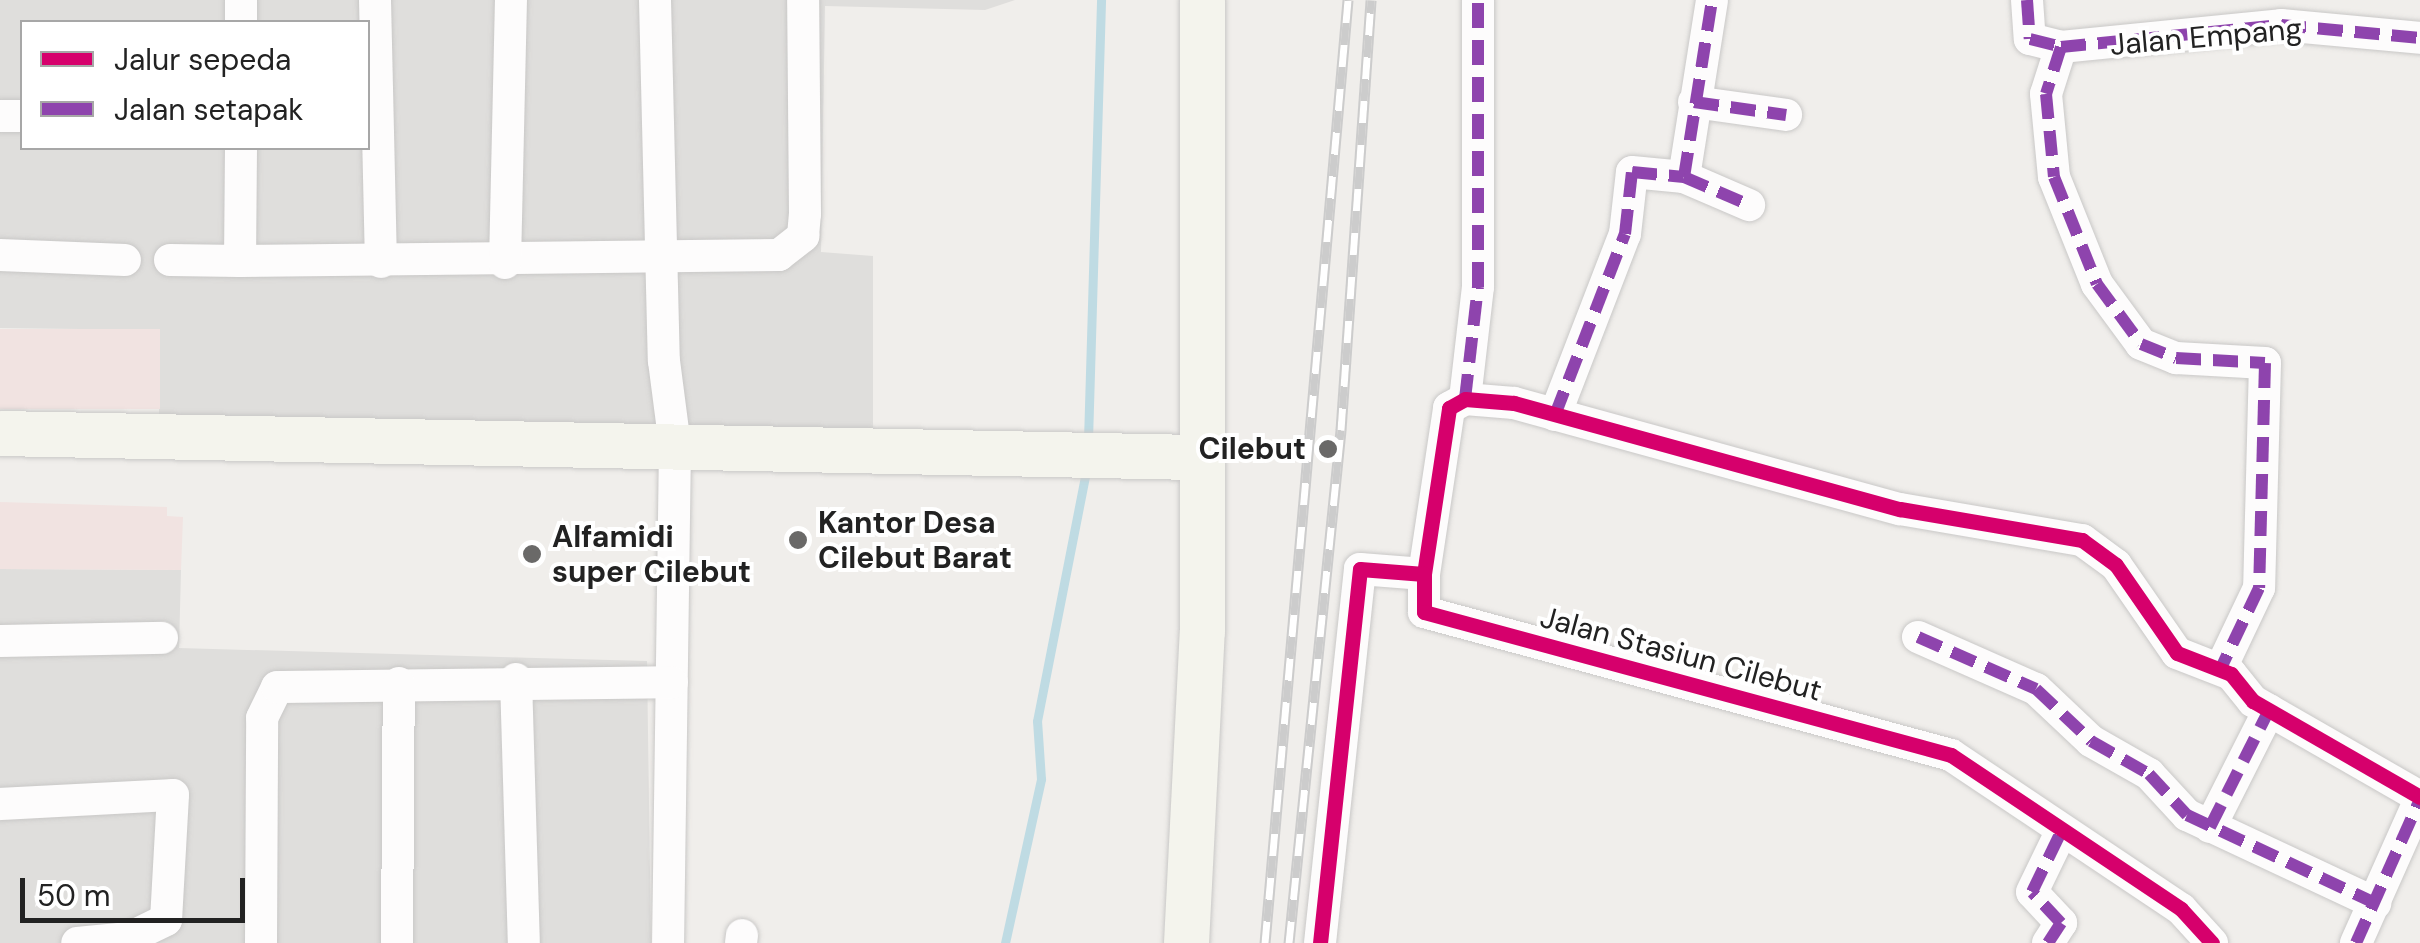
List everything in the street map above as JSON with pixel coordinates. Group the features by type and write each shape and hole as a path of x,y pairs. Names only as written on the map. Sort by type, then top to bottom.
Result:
{"street":[{"path":"375,0 381,262"},
{"path":"504,263 510,0"},
{"path":"655,0 661,260 675,446 668,943"},
{"path":"170,260 504,263 779,255 803,236 803,0"},
{"path":"1186,943 1202,631 1198,457 1202,0"},
{"path":"1464,399 1478,286 1478,0"},
{"path":"1684,177 1712,0"},
{"path":"2027,0 2030,39 2061,47 2046,94 2054,177 2096,284 2142,344 2176,358 2265,363 2259,588 2221,668"},
{"name":"Jalan Empang","path":"2061,47 2281,25 2420,38"},
{"path":"1694,102 1786,115"},
{"path":"240,261 241,150"},
{"path":"1555,415 1625,234 1632,172 1684,177 1749,205"},
{"path":"0,255 125,260"},
{"path":"1320,943 1360,569 1424,574 1448,408 1464,399 1555,415 1900,509 2082,540 2116,565 2177,653 2221,668 2269,710 2420,798 2356,943"},
{"path":"0,434 1198,457"},
{"name":"Jalan Stasiun Cilebut","path":"1424,574 1424,612 1951,755 2061,832"},
{"path":"3,645 162,638"},
{"path":"1918,638 2036,689 2090,742 2149,774 2210,828 2375,902"},
{"path":"516,679 524,943"},
{"path":"261,943 267,698 294,682 672,682"},
{"path":"397,943 399,683"},
{"path":"2210,828 2269,710"},
{"path":"0,804 172,795 166,920 129,938 76,943"},
{"path":"2048,943 2061,922 2032,892 2061,832 2181,908 2212,943"}],"shaded area":[{"path":"0,0 1015,0 985,10 825,6 821,252 873,256 873,445 159,432 159,330 0,328"},
{"path":"0,329 160,329 160,409 0,409"},
{"path":"0,502 167,507 167,516 183,517 181,570 0,569"},
{"path":"0,569 181,570 179,648 647,661 651,943 0,943"}],"waterway":[{"path":"1088,440 1101,0"},
{"path":"1005,943 1041,779 1037,721 1087,465"}],"railway":[{"path":"1265,943 1348,0"},
{"path":"1289,943 1341,430 1371,0"}],"marked path":[{"path":"1465,399 1478,287 1478,0"},
{"path":"1684,177 1712,0"},
{"path":"2027,0 2030,39 2061,47 2281,25 2420,38"},
{"path":"2061,47 2046,94 2054,177 2097,284 2141,344 2176,358 2265,363 2259,588 2221,668"},
{"path":"1694,102 1786,115"},
{"path":"1555,415 1625,234 1632,172 1684,177 1749,205"},
{"path":"1918,637 2036,689 2091,741 2149,774 2187,815 2375,903"},
{"path":"2210,827 2269,710"},
{"path":"2356,943 2420,799"},
{"path":"2048,943 2061,923 2032,892 2061,832"}],"cycle path":[{"path":"1424,574 1449,408 1465,399 1514,403 1900,509 2082,540 2116,565 2177,653 2231,674 2253,701 2420,797"},
{"path":"1320,943 1360,569 1424,574 1424,612 1951,755 2181,909 2212,943"}],"place":[{"name":"Cilebut","path":"1328,449"},
{"name":"Kantor Desa Cilebut Barat","path":"798,540"},
{"name":"Alfamidi super Cilebut","path":"532,554"}]}
